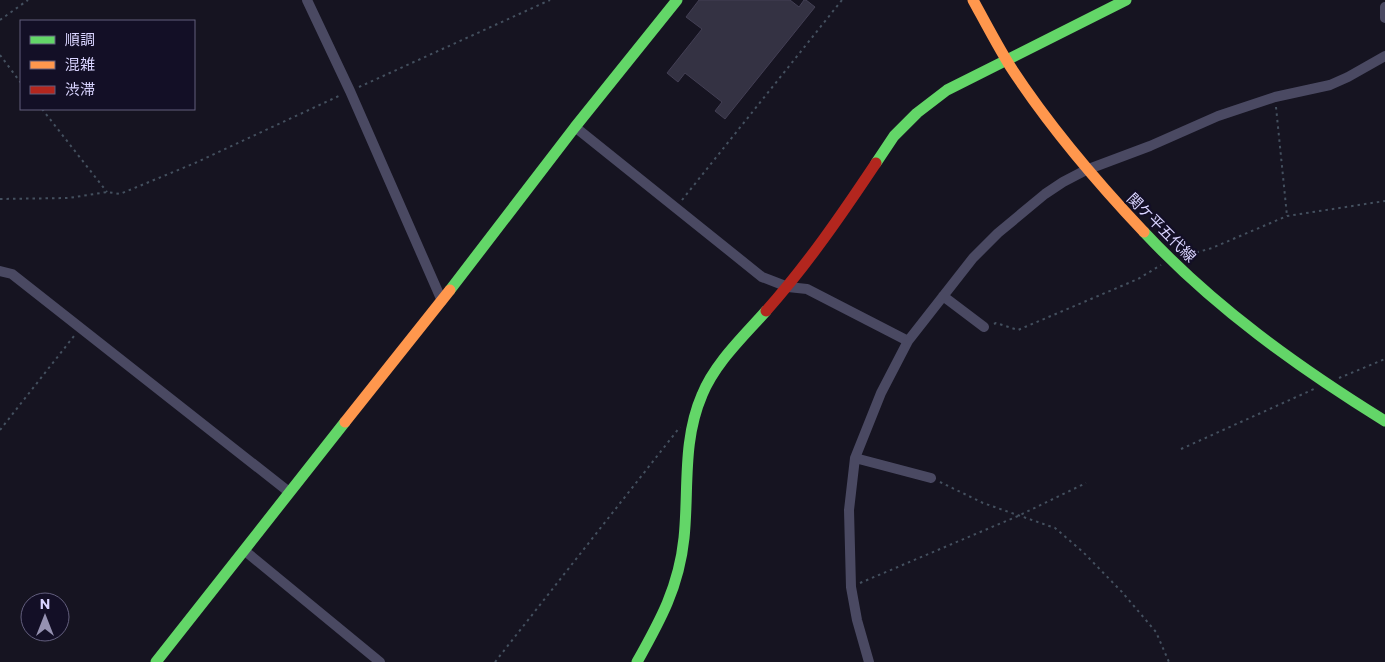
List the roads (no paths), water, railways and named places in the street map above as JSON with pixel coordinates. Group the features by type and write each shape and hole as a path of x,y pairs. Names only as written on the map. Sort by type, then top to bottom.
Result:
{"street":[{"path":"307,0 350,91 442,301"},
{"path":"156,662 442,301 575,127 677,0"},
{"name":"関ケ平五代線","path":"972,0 1007,60 1086,170 1157,246 1227,311 1284,356 1324,384 1385,421"},
{"path":"638,662 663,615 678,573 684,538 690,435 702,394 720,364 788,287 848,205 894,136 917,113 940,95 1126,0"},
{"path":"1385,7 1385,18"},
{"path":"870,662 857,620 851,587 849,510 855,458 881,393 908,341 973,258 998,233 1045,194 1086,170 1150,146 1218,116 1275,97 1330,85 1385,56"},
{"path":"575,127 762,277 788,287 807,289 908,341"},
{"path":"0,270 12,274 81,327 289,492"},
{"path":"944,296 984,327"},
{"path":"855,458 931,478"},
{"path":"245,551 380,662"}]}
